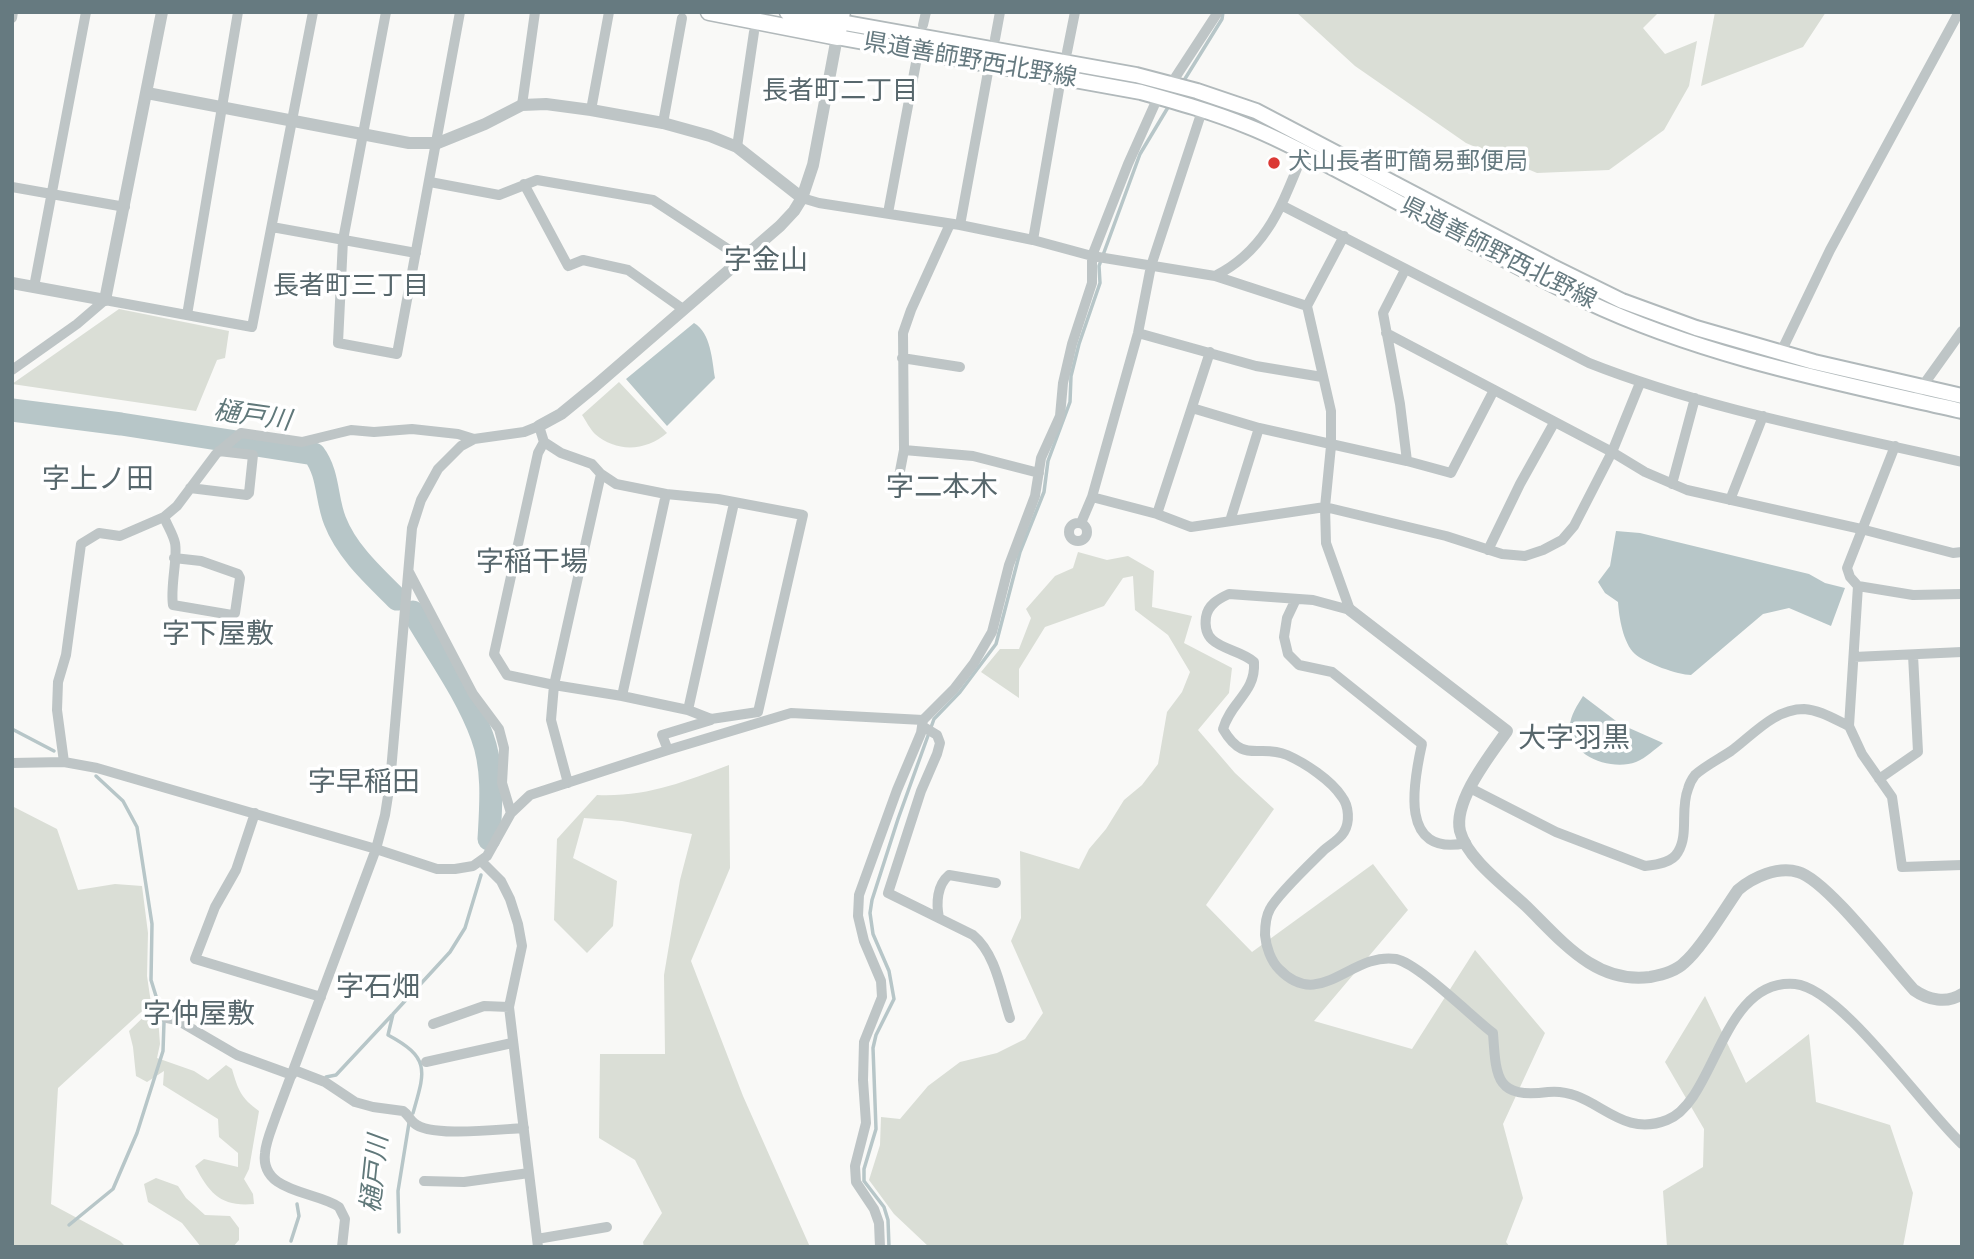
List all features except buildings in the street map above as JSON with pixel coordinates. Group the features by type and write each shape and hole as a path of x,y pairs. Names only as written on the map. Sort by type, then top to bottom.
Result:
{"main road":[{"path":"709,12 840,24"},
{"path":"788,12 840,24"},
{"name":"県道善師野西北野線","path":"840,24 918,52 1167,99 1307,145 1622,301 1696,328 1781,352 1962,396"},
{"name":"県道善師野西北野線","path":"840,24 1136,75 1256,111 1307,145 1481,247 1622,317 1716,351 1962,411"}],"street":[{"path":"12,18 13,12"},
{"path":"34,287 86,12"},
{"path":"15,366 77,324 105,300 162,12"},
{"path":"187,315 238,12"},
{"path":"12,283 252,327 313,12"},
{"path":"386,12 343,240 338,343 397,354 438,144 460,12"},
{"path":"522,105 535,12"},
{"path":"591,110 609,12"},
{"path":"923,25 926,12"},
{"path":"995,39 1000,12"},
{"path":"1067,52 1075,12"},
{"path":"1178,86 1218,12"},
{"path":"1781,352 1830,250 1958,12"},
{"path":"663,124 682,18"},
{"path":"64,762 57,710 58,682 68,643 81,544 99,533 120,536 164,517 177,506 222,449 241,433 302,442 351,430 374,432 412,429 458,434 474,439 524,432 561,414 743,259 794,211 802,198 813,165 840,24"},
{"path":"737,147 754,32"},
{"path":"888,213 918,52"},
{"path":"896,492 904,450 903,333 911,310 955,224 988,72"},
{"path":"1033,240 1061,78"},
{"path":"147,93 409,143 438,144 522,105 546,104 591,110 663,124 710,136 737,147 802,198 819,203 955,224 1033,240 1092,256 1180,268 1215,276 1307,306"},
{"path":"880,1247 874,1209 856,1182 855,1166 866,1123 864,1042 882,998 881,981 864,941 858,916 859,895 922,723 974,663 992,632 1009,565 1035,496 1041,458 1060,416 1063,383 1072,344 1092,283 1092,256 1128,164 1167,99"},
{"path":"1081,523 1092,497 1138,333 1151,266 1201,114"},
{"path":"1215,276 1232,267 1268,231 1307,145"},
{"path":"430,182 499,195 537,180 653,200 743,259"},
{"path":"524,184 568,266 583,260 628,270 683,309"},
{"path":"12,187 125,207"},
{"path":"1281,205 1589,363 1640,383 1763,416 1962,462"},
{"path":"272,227 416,253"},
{"path":"1344,236 1307,306 1331,411 1331,446 1325,507 1326,543 1350,610"},
{"path":"1405,270 1383,313 1400,404 1407,461"},
{"path":"1912,400 1962,331"},
{"path":"1138,333 1256,366 1322,377"},
{"path":"1386,333 1645,472 1687,490 1861,529 1953,553 1962,552"},
{"path":"1157,513 1210,352"},
{"path":"902,358 960,367"},
{"path":"1092,497 1157,513 1191,527 1325,507 1446,536 1502,554 1525,556 1562,540 1583,512 1612,452 1640,383"},
{"path":"1192,408 1259,428 1451,473 1494,390"},
{"path":"1672,484 1695,398"},
{"path":"1730,500 1763,416"},
{"path":"1488,550 1554,423"},
{"path":"539,426 544,442 561,453 592,464 616,484 666,495 803,515 758,712 711,719 662,735 668,750"},
{"path":"1230,521 1259,428"},
{"path":"342,1247 345,1219 339,1207 275,1181 265,1166 265,1149 376,849 390,783 412,528 429,483 449,457 474,439"},
{"path":"544,442 538,453 494,654 507,675 688,710 711,719"},
{"path":"1895,446 1847,568 1850,578 1858,586 1913,595 1962,594"},
{"path":"190,488 247,495 253,456 222,449"},
{"path":"904,450 972,456 1039,473"},
{"path":"568,783 551,720 554,685 601,474"},
{"path":"622,696 666,495"},
{"path":"688,710 734,503"},
{"path":"164,517 175,544 174,558 173,605 232,615 234,613 240,578 238,574 201,561 174,558"},
{"path":"409,572 473,694 499,729 504,748 502,783 510,813"},
{"path":"1858,586 1849,726 1862,754 1892,797 1902,867 1962,865"},
{"path":"1962,995 1942,1000 1924,998 1817,883 1808,876 1789,871 1763,876 1738,890 1684,964 1660,976 1634,979 1596,968 1572,951 1477,860 1460,830 1460,816 1470,788 1507,731 1350,610 1313,600 1228,594 1217,599 1208,609 1207,634 1214,644 1236,651 1254,662 1255,675 1250,688 1233,706 1223,729 1231,743 1240,749 1286,754 1326,780 1344,798 1348,816 1344,832 1312,861 1270,910 1265,938 1274,964 1286,976 1303,984 1321,985 1375,960 1398,960 1434,983 1493,1033 1496,1069 1505,1087 1528,1095 1557,1091 1577,1095 1609,1115 1632,1125 1652,1125 1679,1115 1704,1077 1743,1007 1773,988 1792,984 1806,986 1824,996 1882,1052 1962,1144"},
{"path":"1296,599 1287,618 1284,637 1288,654 1299,665 1332,672 1422,744 1415,782 1418,827 1431,840 1448,847 1466,843"},
{"path":"1854,657 1962,652"},
{"path":"1879,779 1918,752 1913,654"},
{"path":"1470,788 1556,832 1645,866 1656,865 1669,861 1678,854 1682,842 1686,791 1694,776 1766,722 1804,709 1820,712 1849,726"},
{"path":"12,762 64,762 97,768 437,869 472,866 481,861 487,856 510,813 530,795 668,750 791,713 922,723 937,735 940,743 921,791 888,893 982,942 1010,1018"},
{"path":"255,813 236,870 215,907 195,959 321,997"},
{"path":"481,861 501,881 510,899 522,946 509,1007 538,1243 607,1227"},
{"path":"939,918 938,895 949,875 996,883"},
{"path":"433,1024 484,1006 509,1007"},
{"path":"167,1018 177,1020 237,1055 325,1082 355,1102 403,1111 414,1124 452,1132 524,1128"},
{"path":"426,1062 512,1043"},
{"path":"424,1181 464,1182 529,1173"}],"shaded area":[{"path":"1296,12 1659,12 1643,28 1665,54 1697,41 1689,86 1664,130 1609,170 1537,173 1466,143 1355,66"},
{"path":"1715,12 1826,12 1803,47 1701,86"},
{"path":"119,309 229,331 225,358 217,360 196,411 12,384"},
{"path":"694,323 700,327 707,340 715,378 667,426 626,379"},
{"path":"619,382 667,433 650,443 631,447 613,444 595,434 582,415"},
{"path":"1616,531 1640,533 1809,574 1825,583 1845,588 1831,626 1789,608 1763,614 1691,675 1678,673 1654,665 1635,654 1625,637 1618,602 1605,593 1598,582 1610,566"},
{"path":"1078,552 1107,560 1128,556 1154,571 1152,607 1192,616 1184,643 1232,668 1229,693 1198,730 1235,773 1274,809 1206,905 1252,952 1373,864 1408,910 1314,1021 1412,1049 1475,950 1545,1033 1503,1124 1523,1198 1506,1242 1510,1247 929,1247 894,1214 869,1180 880,1145 881,1117 900,1119 928,1086 960,1062 997,1053 1025,1039 1043,1013 1011,941 1021,918 1020,851 1079,869 1089,849 1106,829 1124,800 1142,785 1158,764 1167,712 1182,692 1190,672 1168,635 1135,610 1133,576 1123,578 1104,606 1045,627 1019,669 1019,698 981,672 1000,649 1019,649 1031,618 1026,609 1055,576 1073,568"},
{"path":"1583,696 1620,724 1663,743 1636,762 1615,765 1594,759 1577,746 1570,726 1571,718"},
{"path":"729,765 730,868 691,961 743,1096 810,1247 644,1247 643,1242 662,1213 635,1160 599,1138 600,1054 665,1054 664,975 680,880 692,834 622,821 584,818 573,858 617,881 613,926 587,953 554,920 557,839 597,795 649,791"},
{"path":"12,806 57,829 78,890 115,884 142,886 148,933 147,976 151,1003 58,1088 51,1204 120,1241 126,1247 12,1247"},
{"path":"1705,996 1746,1083 1809,1034 1816,1102 1890,1125 1913,1193 1903,1247 1667,1247 1663,1191 1703,1167 1704,1129 1665,1062"},
{"path":"157,1004 160,1044 157,1058 194,1071 208,1080 226,1065 232,1069 244,1098 259,1111 249,1169 244,1179 253,1194 254,1204 233,1203 218,1197 195,1166 204,1159 238,1167 238,1153 219,1137 218,1119 163,1085 164,1071 147,1082 136,1076 129,1031"},
{"path":"156,1178 178,1186 186,1198 205,1215 230,1216 239,1228 239,1240 233,1247 201,1247 182,1223 148,1202 144,1184"}],"waterway":[{"path":"1183,82 1222,19 1223,12"},
{"path":"889,1247 888,1220 884,1207 864,1181 864,1169 876,1129 873,1048 876,1035 894,999 889,971 873,934 870,913 872,900 934,719 960,692 996,644 1020,552 1044,492 1048,461 1070,402 1071,376 1079,344 1100,283 1099,266 1140,154 1170,104"},
{"name":"樋戸川","path":"12,410 314,454 325,478 332,513 340,532 362,563 397,599"},
{"name":"樋戸川","path":"413,612 459,688 482,736 490,774 489,839"},
{"path":"12,729 54,751"},
{"path":"69,1225 113,1189 137,1133 163,1051 164,1022 151,980 152,924 137,827 123,801 96,776"},
{"name":"樋戸川","path":"413,1113 422,1076 421,1067 412,1051 388,1035 393,1014 450,952 465,928 481,875"},
{"path":"326,1077 336,1075 392,1015"},
{"name":"樋戸川","path":"399,1232 398,1191 409,1123"},
{"path":"291,1241 299,1216 297,1204"}],"place":[{"name":"犬山長者町簡易郵便局","path":"1274,163"}],"district":[{"name":"長者町二丁目","path":"840,92"},
{"name":"字金山","path":"766,262"},
{"name":"長者町三丁目","path":"351,287"},
{"name":"字上ノ田","path":"98,481"},
{"name":"字二本木","path":"942,489"},
{"name":"字稲干場","path":"532,564"},
{"name":"字下屋敷","path":"218,636"},
{"name":"大字羽黒","path":"1574,740"},
{"name":"字早稲田","path":"364,784"},
{"name":"字石畑","path":"378,989"},
{"name":"字仲屋敷","path":"199,1016"}]}
